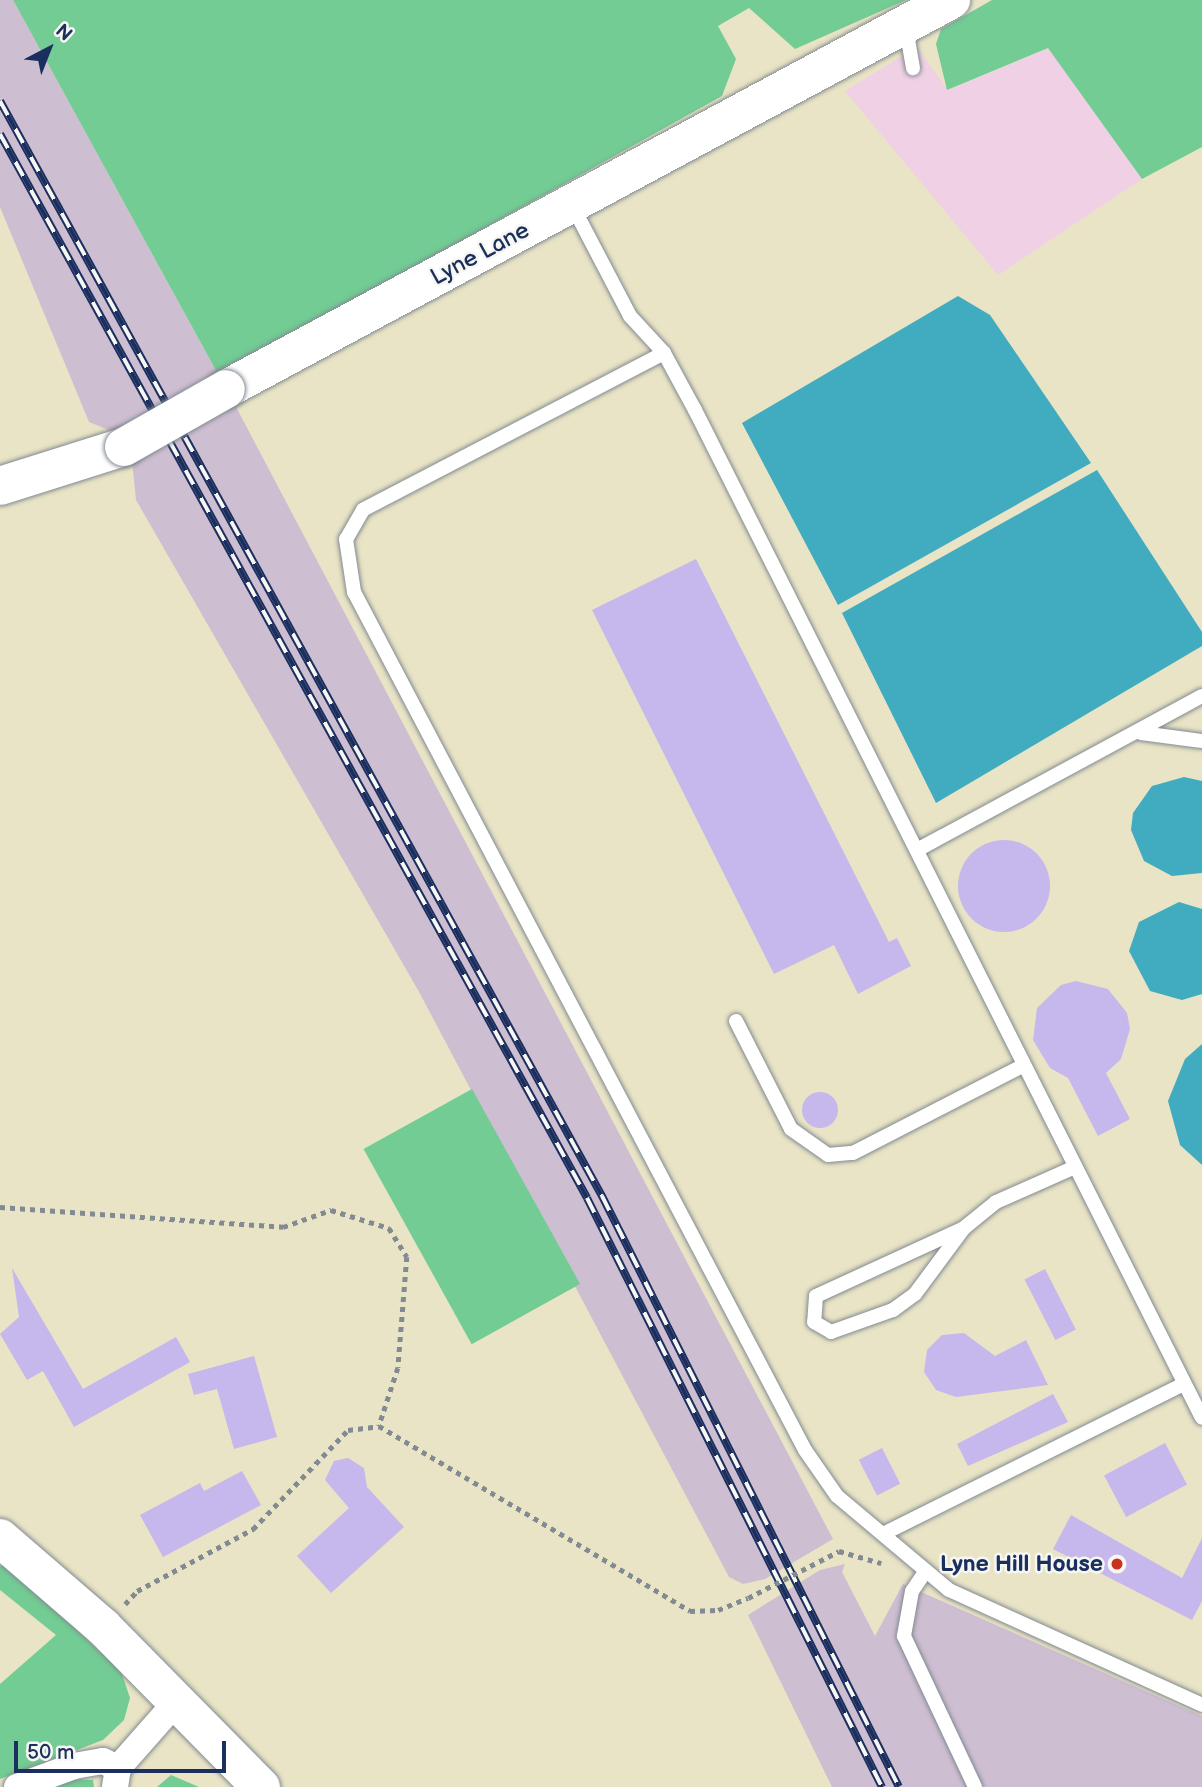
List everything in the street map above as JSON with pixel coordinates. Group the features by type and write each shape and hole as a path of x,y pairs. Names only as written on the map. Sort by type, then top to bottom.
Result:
{"street":[{"name":"Lyne Lane","path":"0,486 124,447 951,0"},
{"path":"0,1538 103,1628 178,1700 261,1787"},
{"path":"17,1787 84,1764 103,1761 117,1777 178,1700"}],"lane":[{"path":"905,27 913,68"},
{"path":"572,205 630,316 664,353 1202,1418"},
{"path":"664,353 363,510 346,540 348,574 805,1450 837,1496 925,1572 975,1604 1202,1705"},
{"path":"916,850 1141,733 1202,696"},
{"path":"1141,733 1202,741"},
{"path":"736,1021 791,1129 828,1154 853,1153 1024,1065"},
{"path":"964,1228 816,1296 814,1322 831,1332 893,1310 915,1294 964,1228 996,1202 1074,1167"},
{"path":"883,1534 1184,1384"},
{"path":"925,1572 912,1591 904,1636 975,1787"}],"path":[{"path":"0,1207 284,1227 331,1210 389,1228 407,1257 398,1368 379,1426"},
{"path":"103,1628 137,1591 253,1529 348,1430 379,1426 690,1611 718,1610 748,1598 839,1550"}],"shaded area":[{"path":"0,0 13,0 219,376 116,433 89,422 0,207"},
{"path":"913,42 948,90 1049,48 1142,179 998,275 845,91 910,51"},
{"path":"235,405 833,1539 765,1579 743,1584 729,1577 418,990 136,500 132,461"},
{"path":"845,1564 842,1572 875,1636 903,1584 1202,1716 1202,1787 832,1787 748,1615 820,1570"}],"green space":[{"path":"13,0 906,0 795,49 749,8 718,26 736,59 722,96 219,376"},
{"path":"992,0 1202,0 1202,147 1142,179 1048,48 947,90 936,44 941,29"},
{"path":"472,1089 580,1284 472,1344 364,1149"},
{"path":"7,1565 121,1671 130,1698 124,1720 103,1740 0,1779 0,1684 56,1635 0,1590 0,1566"},
{"path":"171,1775 199,1787 157,1787"},
{"path":"70,1779 93,1780 94,1787 47,1787"}],"water":[{"path":"958,296 990,315 1091,463 838,605 742,423"},
{"path":"1097,470 1202,632 1202,646 936,803 842,613"},
{"path":"1184,777 1202,781 1202,873 1172,876 1144,861 1131,830 1133,813 1152,786"},
{"path":"1179,902 1202,909 1202,994 1182,1000 1150,991 1129,951 1139,922"},
{"path":"1202,1044 1202,1165 1180,1145 1168,1101 1185,1059"}],"building":[{"path":"696,559 889,942 897,938 911,966 858,994 834,945 774,974 592,610"},
{"path":"1004,840 1021,844 1036,854 1046,869 1050,886 1046,903 1036,918 1021,928 1004,932 987,928 972,918 962,903 958,886 962,869 972,854 987,844"},
{"path":"1076,981 1108,989 1127,1013 1130,1029 1121,1059 1106,1073 1130,1119 1098,1136 1068,1078 1050,1068 1033,1040 1037,1008 1061,985"},
{"path":"820,1092 833,1097 838,1110 833,1123 820,1128 807,1123 802,1110 807,1097"},
{"path":"12,1268 83,1389 176,1337 190,1362 74,1427 43,1371 27,1380 0,1334 19,1317"},
{"path":"1045,1269 1076,1330 1055,1340 1025,1279"},
{"path":"964,1333 995,1356 1026,1340 1048,1385 956,1397 936,1390 924,1372 927,1350 942,1335"},
{"path":"254,1356 277,1437 234,1449 217,1389 194,1395 188,1374"},
{"path":"1053,1394 1068,1422 968,1466 957,1444"},
{"path":"1165,1443 1187,1484 1126,1517 1104,1475"},
{"path":"882,1448 900,1484 877,1495 859,1460"},
{"path":"348,1458 364,1468 367,1487 404,1527 331,1593 297,1556 349,1508 325,1480 334,1461"},
{"path":"242,1471 261,1505 163,1557 140,1515 200,1483 204,1491"},
{"name":"Lyne Hill House","path":"1071,1515 1182,1578 1202,1538 1202,1601 1192,1620 1053,1549"}],"railway":[{"path":"0,101 602,1196 899,1787"},
{"path":"0,134 587,1198 882,1787"}],"place":[{"name":"Lyne Hill House","path":"1117,1564"}]}
